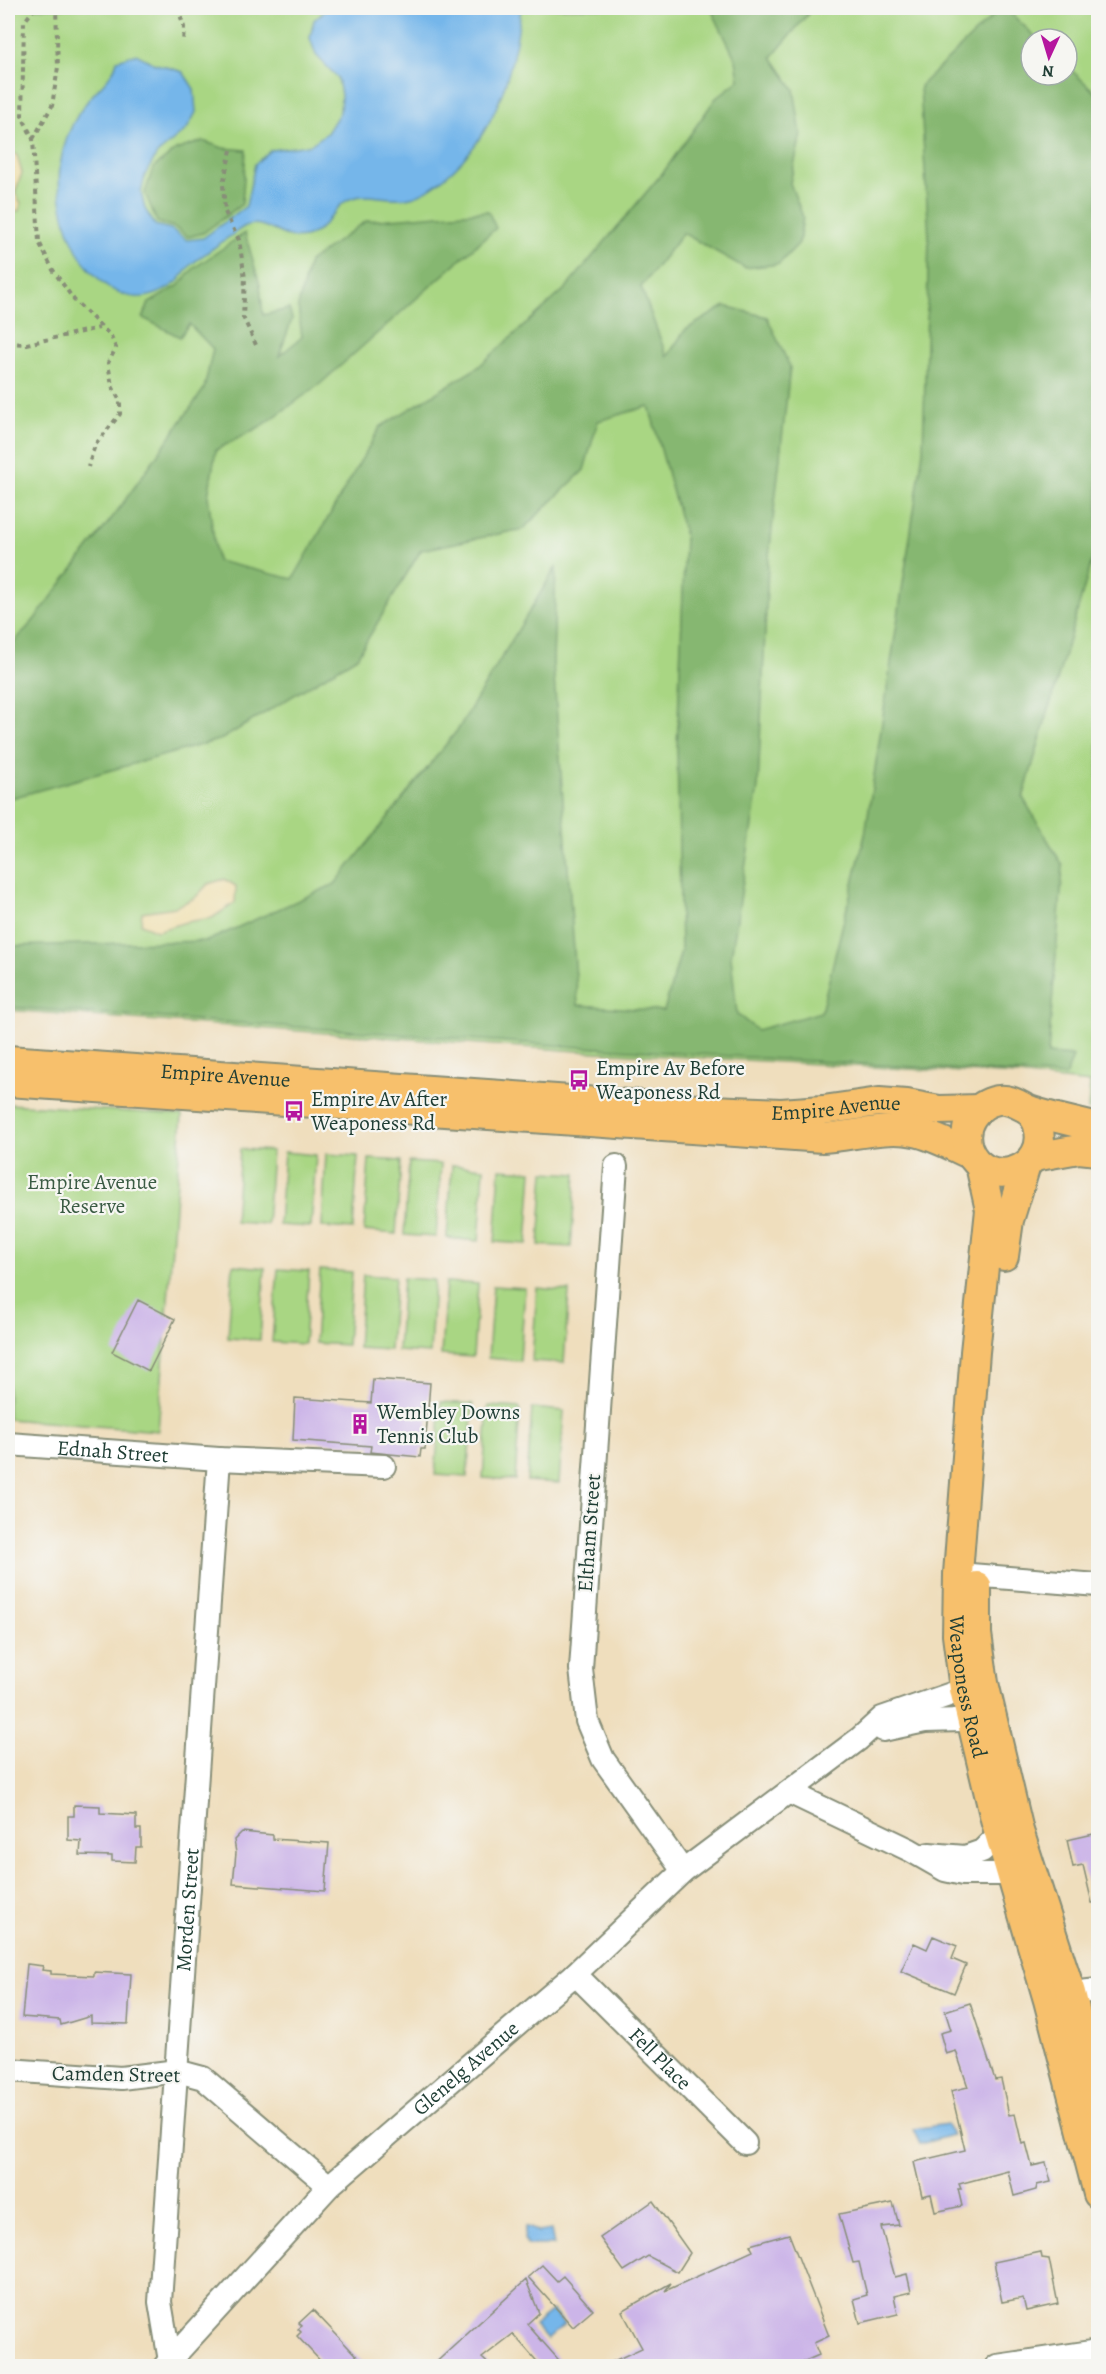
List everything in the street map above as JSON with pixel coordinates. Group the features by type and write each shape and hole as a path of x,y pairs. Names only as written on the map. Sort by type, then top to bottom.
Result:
{"main road":[{"name":"Empire Avenue","path":"8,1060 781,1113 824,1110 879,1102 939,1110 979,1109 999,1100 1020,1104 1029,1110 1098,1128"},
{"name":"Empire Avenue","path":"8,1082 823,1138 853,1136 884,1130 914,1131 936,1138 991,1171 1003,1173 1015,1171 1030,1161 1079,1149 1098,1151"},
{"path":"975,1160 967,1143 967,1131 971,1119 979,1109"},
{"path":"1029,1110 1038,1125 1040,1142 1030,1161"},
{"name":"Weaponess Road","path":"968,1575 975,1352 990,1210 975,1160"},
{"name":"Weaponess Road","path":"1030,1161 1009,1220 968,1575 957,1635 974,1686 1020,1869 1073,1994 1098,2103"},
{"name":"Weaponess Road","path":"1073,1994 1098,2194"}],"street":[{"name":"Eltham Street","path":"616,1166 581,1669 587,1721 603,1759 683,1871"},
{"name":"Ednah Street","path":"8,1444 384,1466"},
{"name":"Morden Street","path":"168,2364 160,2302 219,1458"},
{"path":"968,1575 1098,1585"},
{"name":"Glenelg Avenue","path":"168,2364 329,2186 575,1974 683,1871 859,1739 882,1718 974,1686"},
{"name":"Glenelg Avenue","path":"859,1739 888,1728 916,1722 981,1715"},
{"path":"789,1792 910,1850 945,1870 963,1874 1003,1874 1020,1869"},
{"path":"910,1850 948,1857 965,1857 982,1851 994,1839 1010,1834"},
{"name":"Fell Place","path":"575,1974 745,2142"},
{"name":"Camden Street","path":"8,2070 121,2078 177,2071 203,2078 329,2186"},
{"path":"997,2367 1098,2351"}],"path":[{"path":"35,8 24,22 22,116 33,139 39,242 53,270 74,300 111,336 116,348 108,363 112,386 120,401 120,414 95,446 88,466"},
{"path":"33,139 52,106 58,67 56,8"},
{"path":"178,8 184,27 183,42"},
{"path":"231,150 223,184 225,212 239,240 245,278 243,317 257,347"},
{"path":"8,343 27,344 100,327"}],"green space":[{"path":"8,8 1098,8 1098,1112 1088,1110 1090,1083 1018,1075 579,1051 8,1010"},
{"path":"715,8 813,8 772,57 794,89 801,135 790,183 803,217 799,243 779,264 745,268 683,233 641,287 667,357 685,330 725,306 767,317 790,367 768,565 758,787 731,957 737,1014 757,1030 821,1012 865,835 923,451 929,238 920,86 1001,8 1005,8 1025,27 1019,27 1019,87 1079,87 1079,77 1098,95 1098,540 1023,798 1063,866 1048,1054 1073,1056 1066,1076 579,1047 8,1007 8,946 207,941 335,884 459,728 556,567 553,663 578,1005 664,1011 681,951 677,748 685,537 649,406 598,421 584,470 523,529 421,550 357,657 222,739 8,799 8,649 34,620 121,506 204,389 213,349 189,324 180,337 143,318 149,303 178,286 194,268 245,233 260,285 263,315 289,309 292,319 279,356 302,337 298,306 309,262 366,221 488,211 496,228 320,384 263,425 216,450 208,496 217,561 293,579 380,427 477,368 566,288 665,170 716,98 739,80 736,60 712,11"},
{"path":"203,141 223,148 246,150 242,204 203,233 188,237 174,227 157,222 145,193 153,168 176,150"},
{"path":"1094,1083 1098,1084 1098,1110 1092,1109"},
{"name":"Empire Avenue Reserve","path":"8,1104 182,1115 158,1431 8,1419"},
{"path":"240,1149 272,1151 267,1224 235,1222"},
{"path":"284,1152 316,1155 311,1227 279,1225"},
{"path":"326,1154 358,1156 353,1229 322,1227"},
{"path":"369,1159 401,1161 396,1234 364,1231"},
{"path":"409,1162 441,1164 436,1237 404,1235"},
{"path":"452,1165 484,1168 479,1241 447,1238"},
{"path":"500,1169 532,1171 527,1244 495,1242"},
{"path":"544,1172 576,1174 571,1247 539,1245"},
{"path":"233,1265 265,1268 260,1340 228,1338"},
{"path":"278,1269 309,1271 304,1344 272,1342"},
{"path":"320,1270 352,1272 347,1345 315,1343"},
{"path":"363,1275 395,1277 390,1350 358,1348"},
{"path":"403,1278 434,1280 430,1353 398,1351"},
{"path":"446,1282 478,1284 473,1357 441,1355"},
{"path":"493,1286 525,1288 520,1361 488,1358"},
{"path":"537,1288 569,1291 564,1363 532,1361"},
{"path":"441,1402 473,1404 467,1477 435,1475"},
{"path":"488,1406 520,1408 515,1480 483,1478"},
{"path":"532,1408 564,1411 559,1483 527,1481"}],"sand":[{"path":"8,151 17,155 22,173 15,193 21,203 19,211 8,210"},
{"path":"224,879 236,886 235,903 212,918 186,922 157,931 141,924 142,912 175,907 195,898 208,884"}],"water":[{"path":"329,8 521,8 513,55 499,100 490,121 463,160 438,183 416,196 396,198 359,196 345,201 321,228 308,236 291,237 256,224 248,225 197,260 178,281 159,293 139,297 129,296 110,288 101,281 86,264 74,245 61,201 59,175 63,149 72,125 86,103 112,72 117,60 136,54 153,63 183,72 194,89 196,112 187,129 157,154 145,175 141,193 145,209 155,225 171,229 187,240 203,238 246,206 255,164 271,150 310,145 327,133 340,112 341,95 338,78 316,55 310,38 314,20"},
{"path":"947,2124 952,2135 920,2144 913,2129"},
{"path":"526,2226 538,2232 551,2230 554,2245 527,2245 524,2239"},
{"path":"552,2311 565,2324 547,2340 534,2325"}],"building":[{"path":"138,1300 175,1319 149,1371 112,1352"},
{"name":"Wembley Downs Tennis Club","path":"373,1379 430,1383 425,1449 421,1449 420,1457 370,1452 371,1446 293,1440 295,1398 371,1403"},
{"path":"74,1805 100,1806 100,1813 136,1815 136,1829 141,1829 141,1847 136,1847 135,1862 112,1861 112,1856 80,1855 81,1841 68,1840 68,1816 74,1816"},
{"path":"242,1832 273,1835 273,1839 329,1843 325,1891 233,1884 236,1853 234,1840"},
{"path":"1098,1833 1098,1903 1092,1903 1083,1865 1073,1867 1067,1840"},
{"path":"933,1936 957,1946 952,1959 966,1965 954,1993 901,1971 914,1943 927,1949"},
{"path":"27,1964 43,1966 42,1970 51,1971 51,1974 94,1976 94,1972 131,1974 128,2024 91,2023 91,2016 61,2025 60,2020 22,2017"},
{"path":"970,2003 995,2080 1001,2079 1009,2115 1015,2114 1022,2144 1026,2143 1032,2166 1046,2163 1051,2182 1037,2185 1036,2190 1014,2196 1008,2171 959,2184 962,2206 935,2212 931,2194 922,2196 914,2162 965,2150 951,2091 968,2087 956,2051 946,2054 940,2033 951,2030 945,2011"},
{"path":"653,2201 690,2253 678,2272 648,2256 624,2271 600,2238"},
{"path":"893,2203 899,2225 881,2227 895,2277 907,2274 911,2292 894,2296 898,2314 860,2323 854,2299 867,2295 859,2262 853,2263 839,2214"},
{"path":"789,2234 829,2336 814,2343 819,2355 791,2367 601,2367 642,2348 622,2311 671,2283 665,2291 753,2251 750,2245"},
{"path":"1041,2252 1042,2258 1049,2259 1058,2304 1026,2311 1023,2298 1002,2302 994,2262"},
{"path":"542,2265 557,2281 563,2276 593,2310 573,2327 528,2277"},
{"path":"526,2280 539,2313 527,2324 565,2367 542,2367 513,2334 482,2358 492,2367 431,2367"},
{"path":"313,2310 367,2367 326,2367 297,2336 301,2332 298,2329 302,2326 299,2323"}],"place":[{"name":"Empire Av Before Weaponess Rd","path":"579,1080"},
{"name":"Empire Av After Weaponess Rd","path":"294,1111"},
{"name":"Wembley Downs Tennis Club","path":"360,1424"}]}
